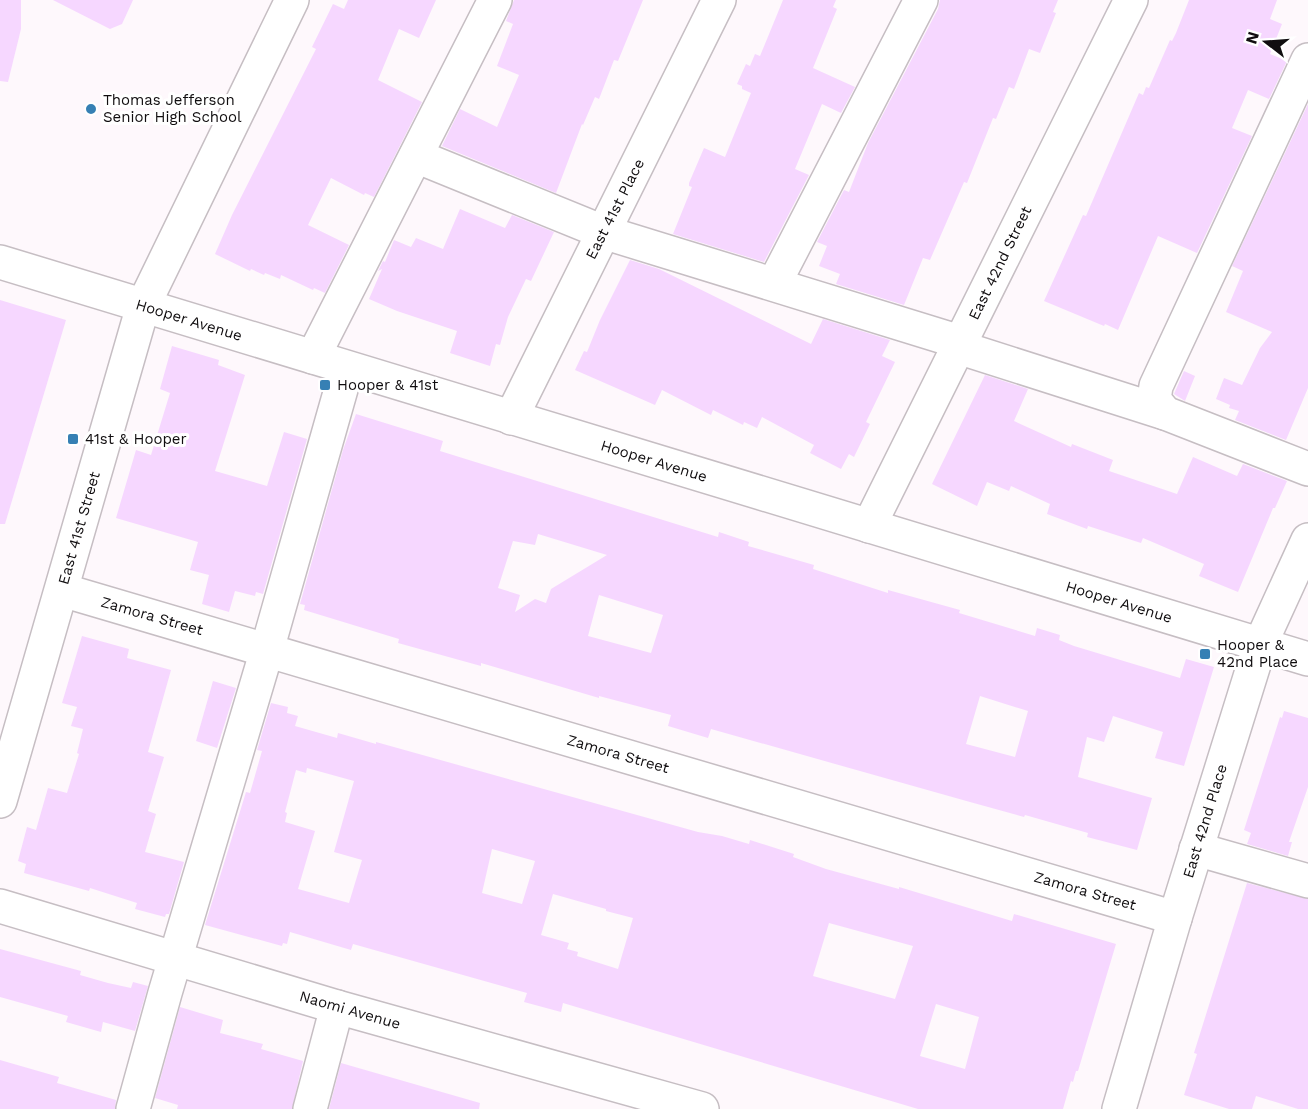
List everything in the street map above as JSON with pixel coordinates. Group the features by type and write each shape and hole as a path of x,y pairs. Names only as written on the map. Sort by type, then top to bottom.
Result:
{"street":[{"name":"East 41st Street","path":"0,801 143,306 292,0"},
{"path":"313,357 495,0"},
{"name":"East 41st Place","path":"511,417 719,0"},
{"path":"774,284 921,0"},
{"name":"East 42nd Street","path":"869,526 1131,0"},
{"path":"1165,413 1154,400 1156,386 1308,60"},
{"path":"416,156 603,232 774,284 1165,413 1308,469"},
{"name":"Hooper Avenue","path":"0,262 1308,659"},
{"path":"133,1109 347,368"},
{"name":"East 42nd Place","path":"1119,1109 1175,918 1260,645 1308,540"},
{"name":"Zamora Street","path":"62,590 1175,918"},
{"path":"1196,849 1308,881"},
{"name":"Naomi Avenue","path":"0,906 337,1007 702,1109"},
{"path":"309,1109 337,1007"}],"building":[{"path":"0,0 21,0 21,29 8,82 0,81"},
{"path":"53,0 133,0 122,24 110,29"},
{"path":"348,0 436,0 419,38 399,29 378,80 422,102 374,197 365,193 364,195 331,178 308,225 349,245 325,293 281,275 280,279 251,269 250,271 215,254 232,215 316,49 312,47 333,4 344,9"},
{"path":"514,0 643,0 618,61 614,60 599,99 595,97 582,124 556,193 442,146 460,109 497,127 519,75 497,66 513,24 506,21"},
{"path":"783,0 836,0 833,7 837,9 813,68 855,87 841,113 822,104 795,169 809,175 764,262 673,234 692,187 689,183 704,148 725,157 751,93 737,84 746,64 750,66 755,54 760,56"},
{"path":"940,0 1058,0 1053,12 1056,13 1040,53 1029,49 1014,89 1009,87 996,119 993,118 967,183 964,182 930,260 923,258 904,305 836,284 840,274 819,266 827,246 817,242 844,190 849,192 868,143 938,9"},
{"path":"1189,0 1277,0 1270,19 1282,24 1270,54 1287,61 1269,99 1248,90 1232,128 1252,136 1197,253 1158,236 1118,330 1044,301 1083,215 1086,216 1139,93 1143,95 1146,87 1149,88 1170,40 1172,41 1176,33"},
{"path":"1308,104 1308,388 1286,440 1235,420 1239,411 1229,408 1230,405 1216,399 1224,378 1242,385 1260,348 1272,332 1226,312 1243,271 1232,266"},
{"path":"460,209 505,228 512,215 554,232 531,281 526,279 508,317 500,345 496,344 490,366 450,353 457,331 369,299 382,269 378,271 383,261 385,262 394,240 411,247 416,238 443,249"},
{"path":"630,260 659,269 811,344 823,319 890,340 882,356 895,362 866,422 870,424 854,457 849,454 841,469 810,453 814,445 762,417 757,428 744,422 743,425 713,410 711,415 662,390 655,405 575,370 584,351 587,352"},
{"path":"0,300 66,320 5,524 0,524"},
{"path":"172,346 219,360 218,365 245,375 215,471 267,486 284,432 307,439 263,594 256,592 255,596 235,591 229,612 202,604 209,575 190,570 198,542 116,518 136,450 151,455 170,393 160,389"},
{"path":"1184,371 1195,376 1185,401 1174,394"},
{"path":"985,375 1028,389 1014,421 1071,447 1072,444 1113,460 1109,471 1177,494 1193,457 1237,476 1243,464 1287,481 1273,508 1238,592 1199,576 1204,564 1143,538 1141,543 1088,526 1087,529 1047,514 1050,504 1011,486 1009,491 987,482 977,506 932,484"},
{"path":"356,414 443,441 440,451 718,537 719,532 749,542 748,546 814,565 813,569 888,593 888,590 960,610 959,613 1035,636 1037,628 1060,635 1059,640 1074,646 1180,678 1186,659 1214,667 1184,766 1155,758 1163,732 1113,716 1104,742 1087,737 1078,777 1152,798 1137,850 1087,837 1088,833 1025,815 1024,817 711,729 708,738 668,726 671,715 599,696 599,698 481,663 481,666 398,643 399,639 304,610 305,605 300,604 343,450","holes":["538,534 607,555 551,589 546,603 535,599 515,612 520,595 498,588 513,541 535,545","599,595 663,615 651,653 588,636","980,696 1028,711 1015,757 966,744"]},
{"path":"82,636 129,649 127,658 171,670 148,752 164,757 148,811 156,814 145,852 184,862 169,914 165,917 135,909 137,903 90,888 89,891 24,873 26,864 18,861 27,827 36,830 48,788 67,793 79,754 77,753 83,729 71,726 77,707 62,703"},
{"path":"213,681 236,688 217,748 196,741"},
{"path":"271,703 288,707 287,713 298,716 295,726 337,738 338,733 376,744 376,742 698,832 749,844 750,840 794,854 793,857 826,869 899,889 899,887 1012,921 1014,914 1116,944 1078,1071 1076,1071 1073,1082 1071,1081 1063,1109 918,1109 563,1003 561,1012 524,1002 527,993 353,944 351,950 290,932 287,944 283,943 282,946 205,925 246,792 250,793 262,751 257,750","holes":["307,768 354,781 334,852 362,860 349,903 298,889 315,831 285,822 287,813 285,812 296,770 306,773","492,849 535,861 522,904 482,893","553,894 633,918 618,969 577,956 578,952 567,949 569,943 541,935","829,923 913,946 895,999 813,976","936,1004 979,1017 965,1069 920,1056"]},
{"path":"1284,711 1308,718 1308,787 1289,842 1292,842 1288,856 1247,844 1251,833 1244,830 1280,717 1282,718"},
{"path":"1247,883 1308,899 1308,1109 1298,1109 1256,1096 1252,1109 1229,1109 1184,1095 1197,1054 1194,1053"},
{"path":"0,949 81,971 80,975 108,983 131,988 133,982 148,986 135,1031 103,1022 101,1032 66,1022 68,1016 0,997"},
{"path":"180,1007 223,1020 220,1033 263,1044 261,1049 303,1061 292,1109 177,1109 178,1105 155,1098"},
{"path":"0,1060 59,1077 57,1083 116,1100 115,1109 0,1109"},
{"path":"341,1063 480,1103 479,1109 329,1109"}],"place":[{"name":"Thomas Jefferson Senior High School","path":"91,109"},
{"name":"Hooper & 41st","path":"325,385"},
{"name":"41st & Hooper","path":"73,439"},
{"name":"Hooper & 42nd Place","path":"1205,654"}]}
